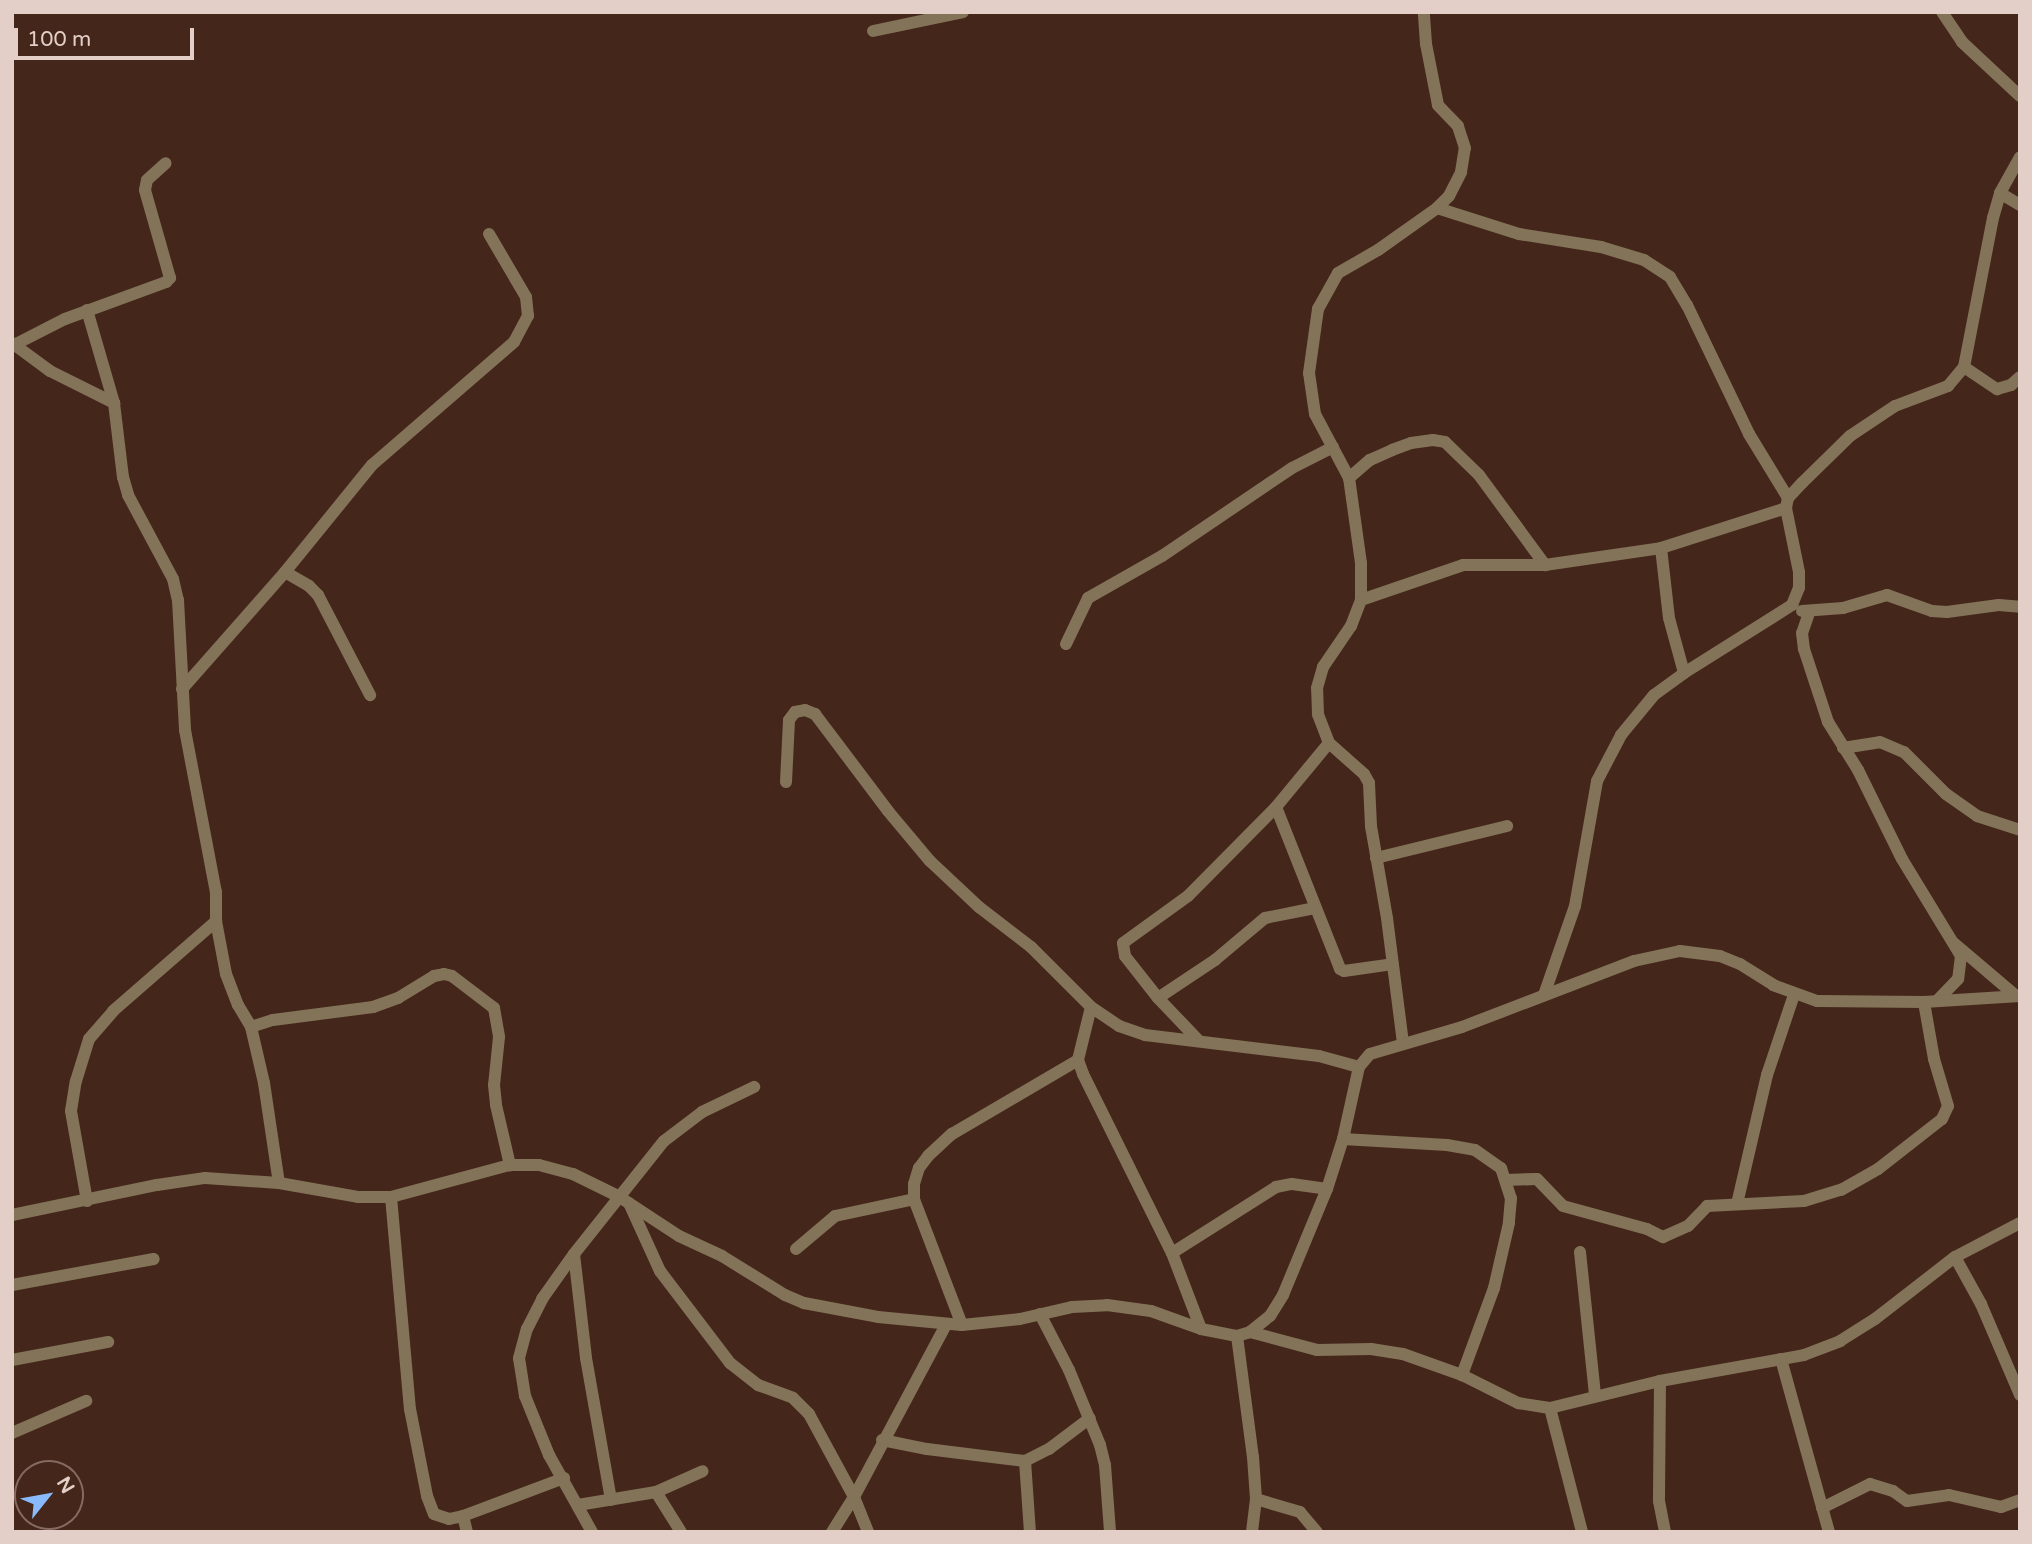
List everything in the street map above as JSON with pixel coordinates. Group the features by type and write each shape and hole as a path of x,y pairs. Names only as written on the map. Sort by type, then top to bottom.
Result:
{"street":[{"path":"873,31 963,12"},
{"path":"1403,1044 1367,779 1329,743 1318,714 1317,688 1323,667 1351,626 1361,600 1361,563 1349,478 1315,414 1310,394 1313,339 1322,299 1338,273 1378,250 1437,208 1457,184 1465,148 1458,126 1438,105 1426,44 1424,12"},
{"path":"1942,12 1962,43 2020,96"},
{"path":"1361,600 1463,565 1545,565 1661,548 1787,503 1850,436 1895,406 1948,386 1964,368 1973,329 1978,282 2000,193 2020,157"},
{"path":"114,403 50,371 13,344 87,310 166,282 170,278 145,190 147,180 166,163"},
{"path":"2000,193 2020,205"},
{"path":"1437,208 1519,234 1601,247 1644,260 1670,277 1687,304 1749,434 1787,503 1799,572 1799,588 1792,604 1684,673 1638,711 1621,735 1597,781 1575,906 1544,995"},
{"path":"182,689 285,572 383,454 514,342 528,316 526,297 489,234"},
{"path":"87,310 114,403 123,477 128,495 173,579 178,600 185,730 216,892 216,921 226,974 238,1005 251,1027 268,1105 279,1183"},
{"path":"1964,368 1997,389 2020,377"},
{"path":"1349,478 1370,460 1392,450 1411,443 1433,440 1445,442 1479,475 1545,565"},
{"path":"1066,644 1088,598 1162,555 1281,475 1332,447"},
{"path":"1661,548 1669,618 1684,673"},
{"path":"285,572 318,595 370,695"},
{"path":"1792,604 1809,613 1843,608 1887,595 1931,611 2020,607"},
{"path":"1809,613 1802,633 1804,649 1828,722 1869,792 1902,859 1961,956 1958,979 1939,999"},
{"path":"786,782 789,720 795,712 805,710 815,714 888,811 930,861 979,907 1031,947 1091,1007 1119,1026 1145,1035 1318,1056 1359,1067"},
{"path":"1843,748 1880,742 1904,752 1946,794 1978,816 2020,830"},
{"path":"1199,1041 1158,998 1125,956 1123,948 1126,938 1188,896 1276,807 1329,743"},
{"path":"1276,807 1340,969 1343,971 1393,964"},
{"path":"1376,858 1507,826"},
{"path":"1158,998 1203,969 1265,918 1315,908"},
{"path":"87,1200 71,1111 76,1081 89,1038 113,1011 216,921"},
{"path":"1955,943 2018,996"},
{"path":"12,1215 157,1185 205,1178 279,1183 358,1197 391,1197 510,1165 557,1168 624,1199 679,1236 722,1256 794,1299 865,1314 946,1325 1040,1314 1072,1307 1107,1305 1151,1311 1201,1329 1237,1336 1250,1332 1270,1316 1283,1294 1327,1189 1343,1139 1359,1067 1370,1054 1462,1027 1634,961 1680,951 1703,952 1740,964 1794,995 1816,1002 1924,1002 2018,996"},
{"path":"251,1027 274,1020 373,1007 398,998 434,976 452,976 495,1008 499,1037 495,1095 510,1165"},
{"path":"1737,1203 1768,1075 1794,995"},
{"path":"1506,1180 1536,1179 1563,1206 1647,1229 1663,1237 1688,1226 1707,1206 1804,1201 1842,1190 1878,1169 1942,1119 1948,1106 1934,1059 1924,1002"},
{"path":"1091,1007 1078,1060 1172,1253 1201,1329"},
{"path":"962,1325 914,1199 914,1184 919,1168 952,1134 1078,1060"},
{"path":"592,1532 549,1455 525,1396 519,1358 527,1329 542,1300 575,1254 624,1199 678,1128 754,1087"},
{"path":"1343,1139 1402,1141 1475,1150 1501,1168 1511,1198 1503,1253 1462,1375"},
{"path":"1172,1253 1276,1187 1292,1184 1327,1189"},
{"path":"391,1197 411,1409 431,1508 439,1517 463,1516 564,1478"},
{"path":"624,1199 652,1257 669,1284 737,1370 758,1385 793,1398 802,1405 854,1497 868,1532"},
{"path":"796,1249 835,1216 914,1199"},
{"path":"1250,1332 1317,1350 1387,1350 1462,1375 1518,1403 1550,1408 1660,1381 1804,1355 1840,1341 1875,1319 1955,1257 2020,1223"},
{"path":"1580,1252 1595,1395"},
{"path":"575,1254 586,1358 611,1500"},
{"path":"1955,1257 1981,1304 2020,1395"},
{"path":"12,1285 154,1259"},
{"path":"1040,1314 1090,1418 1105,1465 1110,1532"},
{"path":"832,1532 854,1497 882,1440 933,1353 946,1325"},
{"path":"1237,1336 1256,1499 1252,1532"},
{"path":"12,1360 108,1342"},
{"path":"1781,1359 1829,1532"},
{"path":"1660,1381 1659,1501 1665,1532"},
{"path":"12,1433 86,1401"},
{"path":"1550,1408 1582,1532"},
{"path":"882,1440 927,1449 1026,1461 1049,1449 1090,1418"},
{"path":"1026,1461 1030,1532"},
{"path":"578,1506 656,1492 703,1471"},
{"path":"1822,1508 1870,1484 1893,1491 1907,1501 1949,1495 2001,1507 2020,1500"},
{"path":"656,1492 681,1532"},
{"path":"1256,1499 1300,1512 1317,1532"},
{"path":"463,1516 467,1532"}]}
